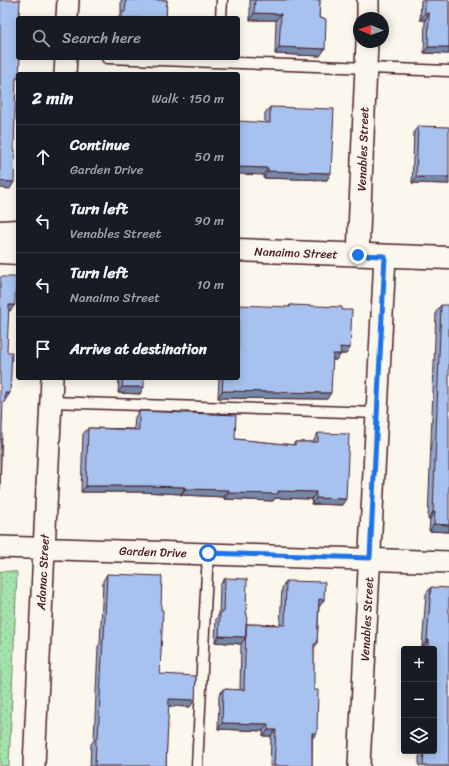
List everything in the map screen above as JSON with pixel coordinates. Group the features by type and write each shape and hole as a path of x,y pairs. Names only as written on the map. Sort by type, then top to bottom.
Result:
{"main road":[{"path":"0,232 16,232"},
{"name":"Nanaimo Street","path":"240,250 449,258"},
{"path":"0,252 16,253"}],"street":[{"path":"67,16 68,0"},
{"path":"368,0 368,12"},
{"name":"Venables Street","path":"358,255 367,48"},
{"path":"65,72 66,60"},
{"name":"Venables Street","path":"360,766 385,256"},
{"name":"Adanac Street","path":"34,766 52,380"},
{"name":"Garden Drive","path":"0,547 370,558 449,562"}],"lane":[{"path":"221,16 222,0"},
{"path":"220,60 449,71"},
{"path":"51,402 378,413"},
{"path":"197,766 208,553"}],"green space":[{"path":"0,571 17,572 9,766 0,766"}],"building":[{"path":"0,0 20,0 19,16 16,16 16,60 20,60 19,72 16,72 14,182 0,181"},
{"path":"126,0 167,0 166,16 122,16 122,12 125,12"},
{"path":"255,0 320,0 319,18 326,19 325,49 279,47 281,14 254,13"},
{"path":"425,0 449,0 449,47 428,47 429,13 425,13"},
{"path":"270,107 334,109 331,173 268,171 268,168 240,167 240,121 270,123"},
{"path":"418,126 449,127 449,177 416,177"},
{"path":"0,277 16,277 15,305 9,305 7,352 12,352 10,393 5,393 5,402 3,402 0,490"},
{"path":"240,305 342,307 342,310 352,310 350,348 340,347 341,354 333,354 331,393 222,391 223,380 240,380"},
{"path":"441,305 449,305 449,525 434,524 435,512 433,512"},
{"path":"123,380 144,380 144,387 122,387"},
{"path":"139,411 236,415 235,439 295,445 295,442 318,442 318,433 349,434 346,499 316,498 316,492 278,491 278,494 229,493 229,490 185,489 185,487 86,486 88,428 139,430"},
{"path":"107,574 162,576 161,610 163,610 160,674 196,676 195,700 169,699 166,766 95,766 96,738 98,738"},
{"path":"225,578 247,579 246,637 219,636 220,612 224,612"},
{"path":"286,581 325,582 324,600 319,599 317,644 314,644 314,690 318,690 317,733 312,733 312,766 274,766 276,730 268,730 268,724 222,723 223,689 244,690 246,624 285,625"},
{"path":"431,587 449,588 449,766 423,766 424,754 437,754 437,646 429,646 429,640 427,640"}],"route":[{"path":"208,553 370,558 385,256 358,255"}]}
